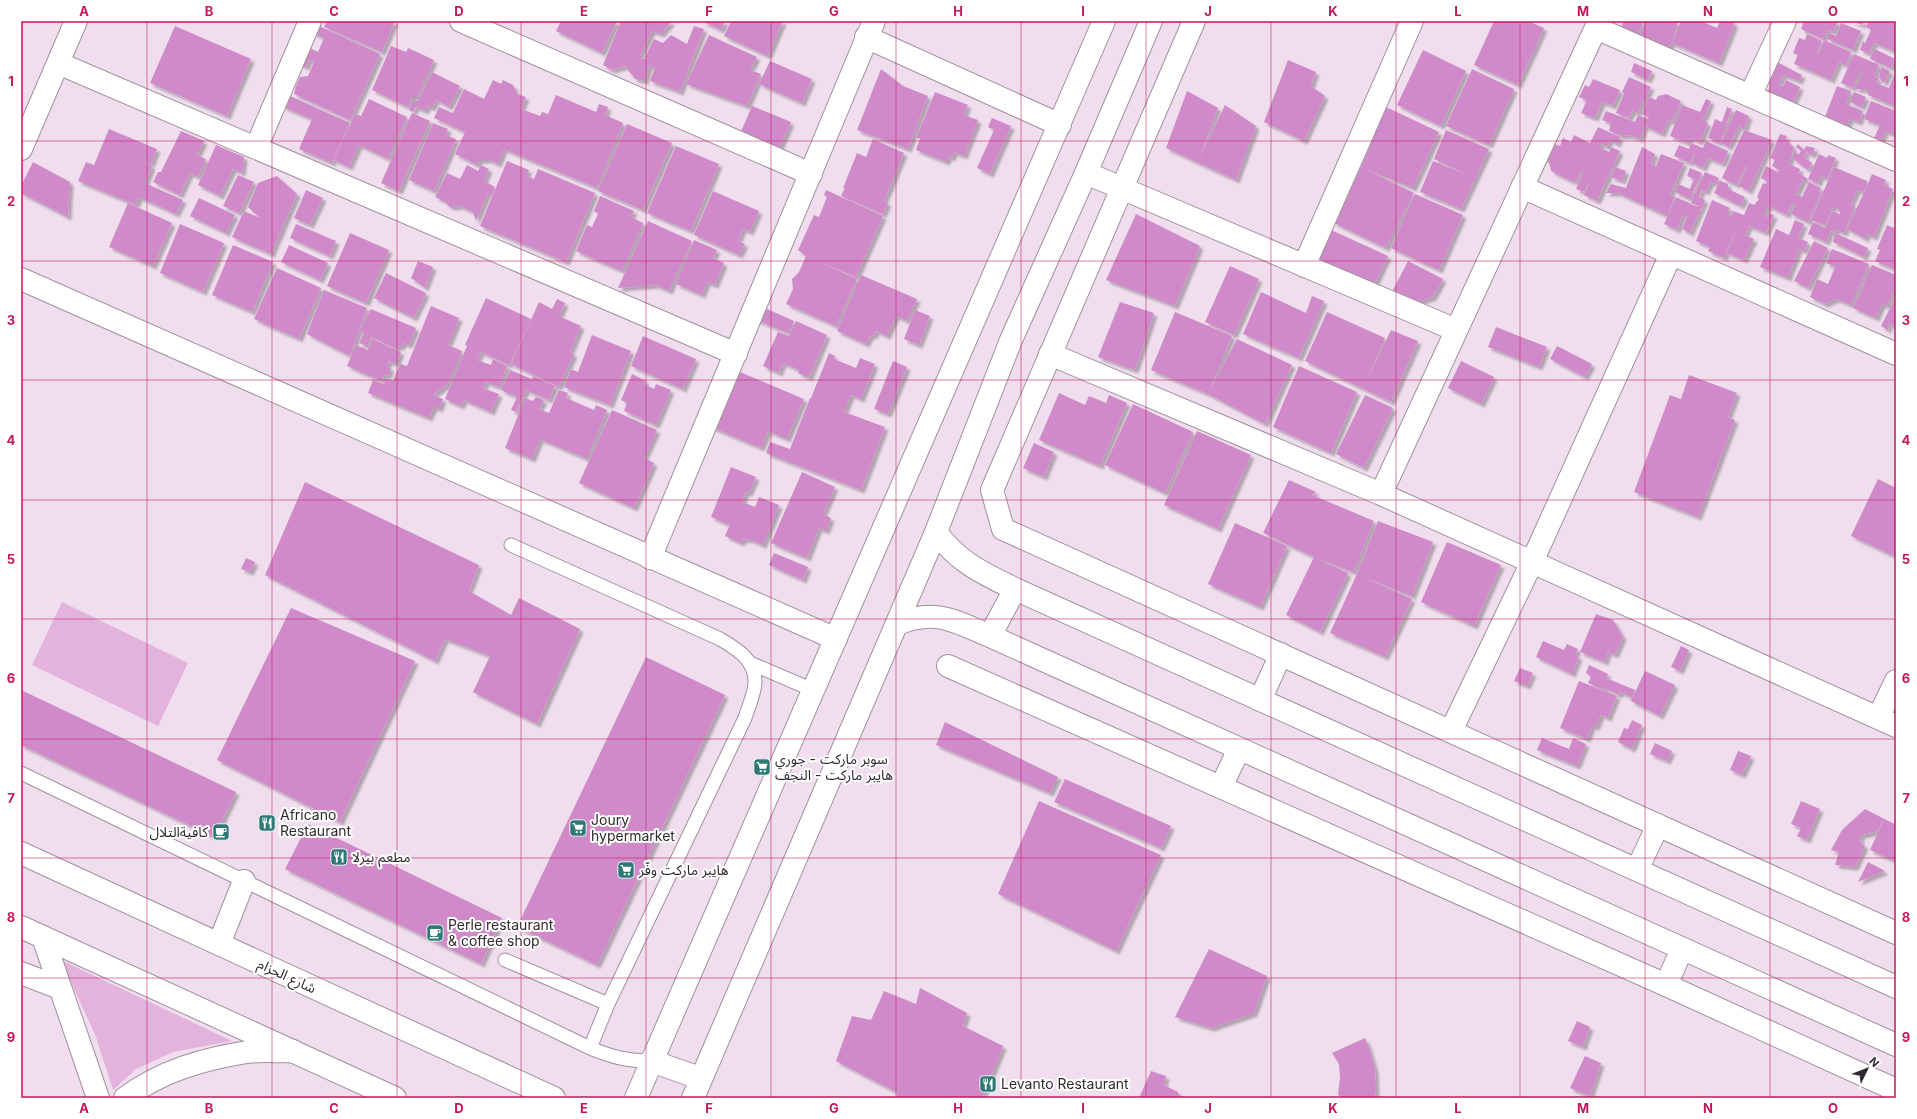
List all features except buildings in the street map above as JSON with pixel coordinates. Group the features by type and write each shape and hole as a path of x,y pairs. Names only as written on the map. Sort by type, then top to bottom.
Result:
{"street":[{"path":"21,149 76,21"},
{"path":"256,148 310,21"},
{"path":"461,21 811,174"},
{"path":"636,1098 1104,21"},
{"path":"651,1061 696,1088 936,532 1011,340 1086,173 1151,21"},
{"path":"1194,21 992,490 1004,529 1896,933"},
{"path":"1304,266 1412,21"},
{"path":"1750,96 1785,21"},
{"path":"1381,494 1522,186 1598,25 1750,96 1896,160"},
{"path":"650,558 811,174 870,29 1060,125"},
{"path":"58,63 736,354"},
{"path":"1086,173 1456,330"},
{"path":"1522,186 1896,354"},
{"path":"1451,731 1532,562 1671,254"},
{"path":"21,279 836,639"},
{"path":"1050,354 1381,494 1887,722 1896,680"},
{"path":"936,532 952,552 962,561 1015,589 1896,987"},
{"path":"990,636 1015,589"},
{"path":"897,624 912,618 927,616 943,617 990,636 1896,1045"},
{"path":"1260,700 1281,654"},
{"path":"948,666 1666,985 1896,1090"},
{"path":"1221,788 1239,749"},
{"path":"1637,870 1658,825"},
{"name":"شارع الحزام","path":"21,853 554,1098"},
{"path":"220,944 244,880"},
{"path":"21,927 395,1098"},
{"path":"44,937 98,1098"},
{"path":"1666,985 1682,949"},
{"path":"21,973 60,988"},
{"path":"125,1098 141,1086 171,1071 194,1063 248,1052 293,1051"}],"lane":[{"path":"511,545 720,639 739,650 750,663 755,682 745,718 608,1004 590,1048"},
{"path":"750,663 814,690"},
{"path":"21,773 590,1048 620,1059 630,1061 651,1061"},
{"path":"504,960 608,1004"}],"shaded area":[{"path":"62,602 188,663 158,726 32,665"},
{"path":"61,960 232,1041 173,1052 136,1069 113,1090 96,1037"}],"place":[{"name":"سوبر ماركت - جوري هايبر ماركت - النجف","path":"762,767"},
{"name":"Africano Restaurant","path":"267,823"},
{"name":"Joury hypermarket","path":"578,828"},
{"name":"كافيةالتلال","path":"221,832"},
{"name":"مطعم بيرلا","path":"339,857"},
{"name":"هايبر ماركت وفّر","path":"626,870"},
{"name":"Perle restaurant & coffee shop","path":"435,933"},
{"name":"Levanto Restaurant","path":"988,1084"}]}
